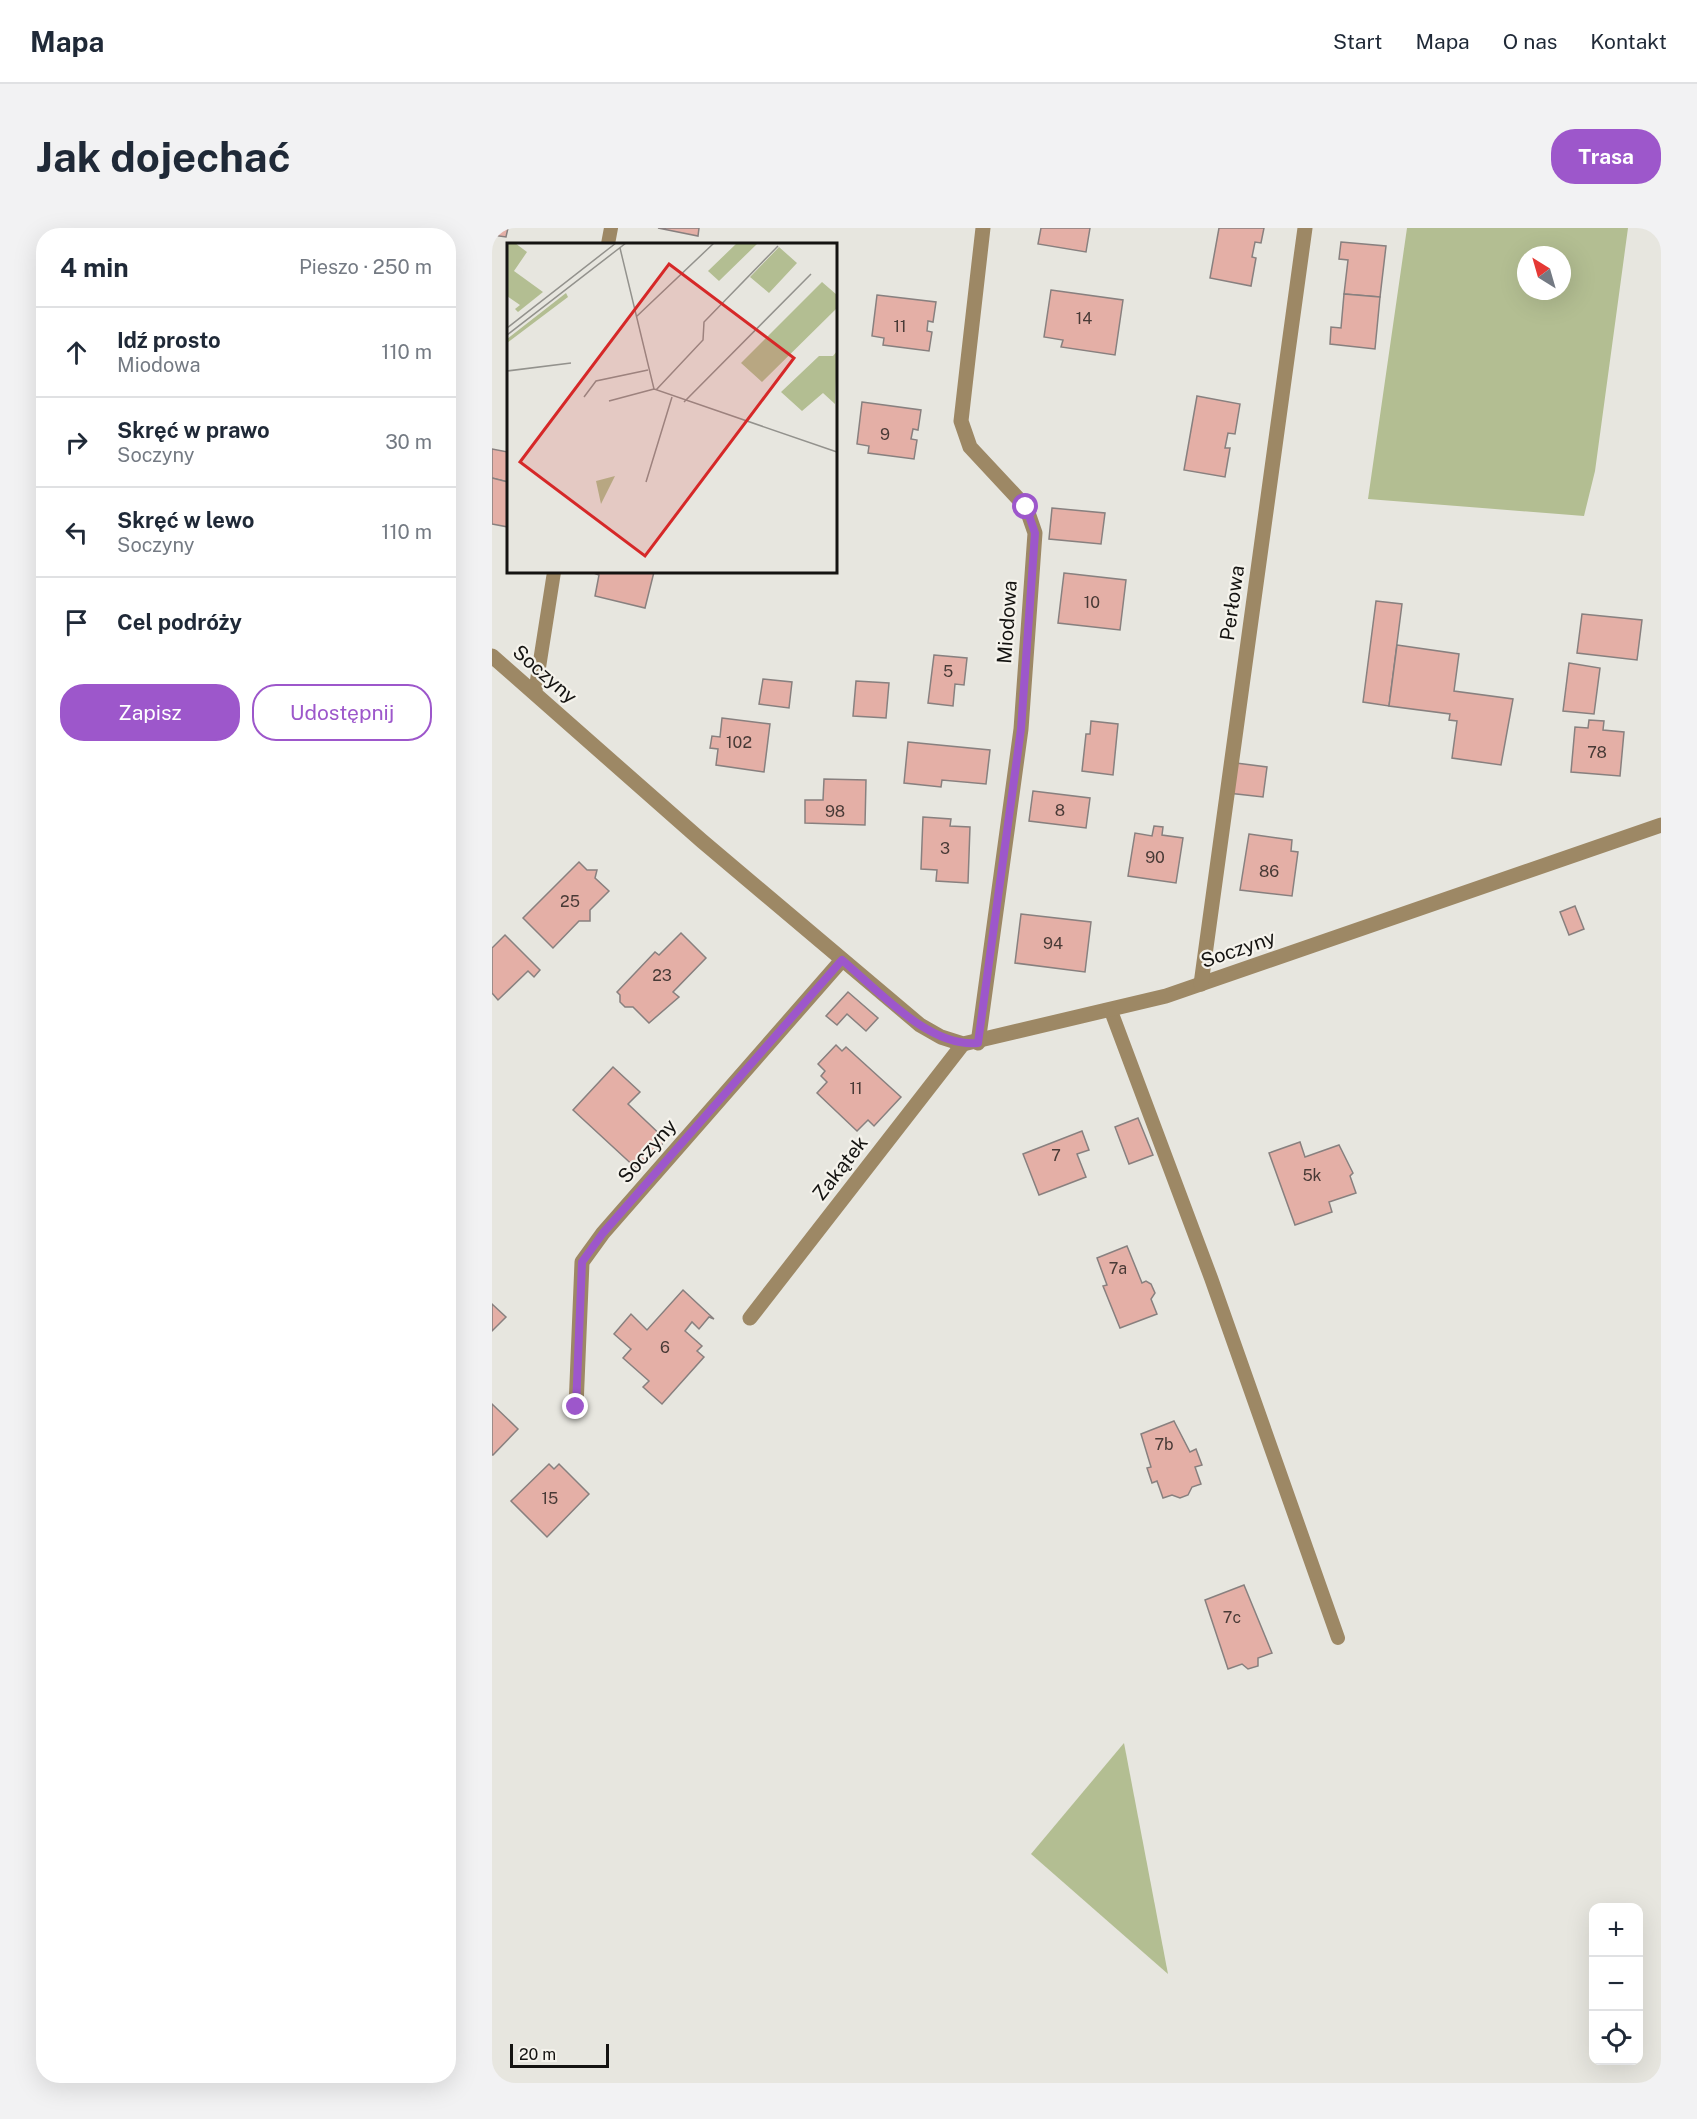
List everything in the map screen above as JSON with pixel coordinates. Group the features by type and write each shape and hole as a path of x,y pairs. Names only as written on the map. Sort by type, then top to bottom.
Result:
{"street":[{"name":"Miodowa","path":"971,1043 1021,729 1035,533 1026,507 970,447 962,421 983,228"},
{"name":"Perłowa","path":"1201,984 1305,228"},
{"name":"Soczyny","path":"492,656 920,1025 941,1037 971,1043 1111,1011 1201,984 1661,825"},
{"name":"Soczyny","path":"576,1407 582,1262 603,1233 842,960"},
{"name":"Zakątek","path":"750,1318 971,1043"}],"lane":[{"path":"608,243 610,228"},
{"path":"535,693 554,573"},
{"path":"1111,1011 1211,1278 1338,1638"}],"green space":[{"path":"1407,228 1628,228 1595,471 1584,516 1368,499"},
{"path":"1124,1743 1168,1974 1031,1854"}],"building":[{"path":"492,228 508,228 506,237 492,235"},
{"path":"658,228 699,228 698,236"},
{"path":"1041,228 1090,228 1086,252 1038,244"},
{"path":"1219,228 1264,228 1261,243 1255,242 1252,257 1256,258 1251,286 1210,278"},
{"path":"1341,242 1386,246 1380,297 1344,294 1348,260 1339,259"},
{"path":"1051,290 1123,300 1115,355 1061,347 1063,340 1044,337"},
{"path":"1344,294 1380,297 1375,349 1330,344 1331,327 1341,328"},
{"path":"877,295 936,302 933,322 928,321 927,331 932,332 929,351 883,345 884,338 872,336"},
{"path":"1197,396 1240,404 1235,434 1228,433 1225,448 1230,448 1225,477 1184,470"},
{"path":"862,402 921,410 918,430 913,429 911,439 917,440 914,459 868,453 869,446 857,444"},
{"path":"492,449 507,452 507,482 492,478"},
{"path":"492,478 507,482 507,527 492,524"},
{"path":"1052,508 1105,513 1101,544 1049,539"},
{"path":"594,573 654,573 645,608 595,596 599,575"},
{"path":"1064,573 1126,580 1120,630 1058,623"},
{"path":"1376,601 1402,604 1389,706 1363,702"},
{"path":"1582,614 1642,620 1637,660 1577,653"},
{"path":"1397,645 1459,654 1454,691 1513,699 1501,765 1452,758 1457,721 1449,720 1450,714 1389,706"},
{"path":"934,655 967,658 964,685 955,684 953,706 928,703"},
{"path":"1569,663 1600,668 1594,714 1563,711"},
{"path":"763,679 792,682 789,708 759,704"},
{"path":"856,681 889,683 886,718 853,716"},
{"path":"722,718 770,724 764,772 716,765 718,749 710,748 712,736 720,737"},
{"path":"1589,720 1604,721 1603,730 1624,732 1620,776 1571,772 1575,727 1588,728"},
{"path":"1091,721 1118,724 1113,775 1082,771 1086,734 1090,734"},
{"path":"908,742 990,750 986,784 942,780 941,787 904,783"},
{"path":"1236,763 1267,767 1263,797 1228,793"},
{"path":"824,779 866,780 865,825 805,823 805,800 823,800"},
{"path":"1033,791 1090,798 1086,828 1029,821"},
{"path":"923,817 951,819 950,826 970,827 968,883 936,881 937,870 921,869"},
{"path":"1154,826 1163,827 1162,835 1183,838 1176,883 1128,876 1135,833 1152,836"},
{"path":"1249,834 1292,840 1291,851 1298,852 1292,896 1240,890"},
{"path":"579,862 587,870 597,870 595,878 609,891 590,910 590,921 579,921 553,948 523,918"},
{"path":"1575,906 1584,929 1569,935 1560,912"},
{"path":"1021,914 1091,922 1085,972 1015,963"},
{"path":"681,933 706,958 673,992 679,997 649,1023 633,1007 625,1007 620,1002 620,995 617,992 655,952 659,955"},
{"path":"505,935 540,970 534,977 528,971 498,1000 492,993 492,948"},
{"path":"848,992 878,1018 866,1031 847,1014 837,1025 826,1016"},
{"path":"836,1045 842,1051 846,1047 901,1097 874,1126 868,1120 857,1131 817,1093 827,1082 821,1076 825,1071 818,1064"},
{"path":"613,1067 640,1092 628,1104 666,1140 638,1170 573,1110"},
{"path":"1138,1118 1153,1155 1129,1164 1115,1127"},
{"path":"1082,1131 1089,1150 1077,1154 1086,1177 1039,1195 1023,1154"},
{"path":"1300,1142 1305,1157 1339,1145 1353,1173 1350,1176 1356,1193 1329,1202 1332,1212 1295,1225 1269,1153"},
{"path":"1127,1246 1142,1283 1146,1281 1151,1284 1155,1293 1151,1299 1157,1314 1120,1328 1103,1286 1107,1285 1097,1258"},
{"path":"683,1290 714,1319 709,1317 699,1329 692,1322 685,1331 702,1346 697,1351 704,1357 662,1404 643,1387 649,1381 623,1358 631,1349 614,1334 631,1314 647,1330"},
{"path":"492,1304 506,1317 492,1331"},
{"path":"492,1404 518,1429 493,1455 492,1455"},
{"path":"1174,1421 1190,1452 1196,1449 1202,1465 1195,1467 1201,1484 1192,1487 1188,1495 1180,1498 1172,1495 1163,1498 1157,1481 1152,1483 1147,1468 1151,1467 1141,1434"},
{"path":"549,1464 554,1469 559,1464 589,1494 547,1537 511,1501"},
{"path":"1244,1585 1272,1653 1258,1658 1258,1666 1248,1669 1242,1664 1228,1669 1205,1600"}],"route":[{"path":"576,1407 582,1262 603,1233 842,960 920,1025 941,1037 963,1044 978,1043 1021,729 1035,533 1026,507"}]}
